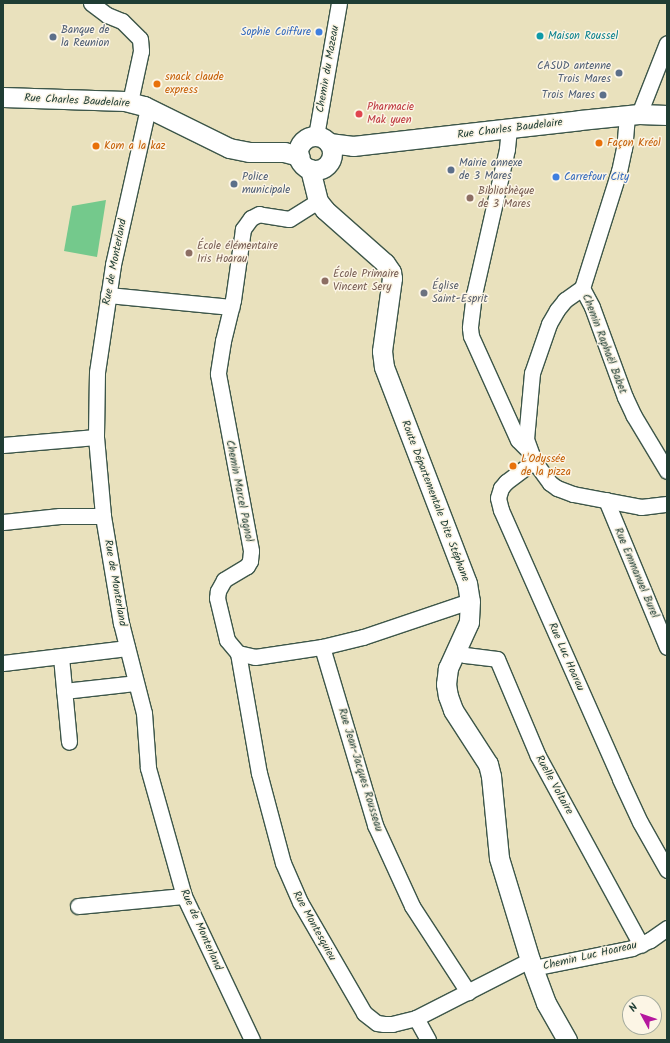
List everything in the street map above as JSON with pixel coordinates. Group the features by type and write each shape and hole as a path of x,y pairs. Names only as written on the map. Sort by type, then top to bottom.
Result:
{"main road":[{"name":"Rue Charles Baudelaire","path":"3,97 130,102 148,108 229,148 312,162 353,146 580,120 633,115 667,115"},
{"name":"Route Départementale Dite Stéphane","path":"312,162 324,210 385,263 391,272 392,278 382,351 384,368 467,583 470,601 469,622 448,668 446,684 448,696 453,710 483,754 490,770 499,858 531,964 546,1003 566,1040"}],"street":[{"path":"92,3 107,15 122,21 140,39 141,51 130,102"},
{"name":"Chemin du Mazeau","path":"312,162 339,3"},
{"name":"Chemin Raphaël Babet","path":"667,43 633,115 619,171 582,288 592,307 625,397 634,416 667,471"},
{"name":"Rue de Monterland","path":"148,108 113,265 96,372 96,437 103,516 121,623 135,683 144,713 148,768 184,896 252,1040"},
{"path":"509,129 474,294 470,328 471,336 518,440 550,483 557,488 573,494 641,507 667,504"},
{"name":"Chemin Marcel Pagnol","path":"238,653 227,640 217,598 220,585 224,580 247,566 250,561 251,551 219,390 218,374 223,341 231,307 244,225 251,218 259,214 289,219 312,162"},
{"path":"532,457 526,439 530,382 539,349 548,324 557,310 566,300 582,288"},
{"path":"108,295 231,307"},
{"path":"3,445 96,437"},
{"name":"Rue Luc Hoarau","path":"532,457 501,488 498,498 501,510 620,779 640,822 667,870"},
{"name":"Rue Emmanuel Burel","path":"606,500 667,647"},
{"path":"3,522 60,516 103,516"},
{"path":"238,653 255,657 322,647 362,637 470,601"},
{"name":"Rue Jean-Jacques Rousseau","path":"322,647 375,825 412,906 468,992"},
{"path":"3,663 127,648"},
{"name":"Ruelle Voltaire","path":"456,650 465,655 497,659 538,756 641,945"},
{"name":"Rue Montesquieu","path":"238,653 258,765 269,814 283,863 297,895 364,1013 377,1023 384,1024 392,1024 416,1018 468,992 531,964"},
{"path":"61,657 69,742"},
{"path":"64,691 135,683"},
{"path":"78,906 184,896"},
{"name":"Chemin Luc Hoareau","path":"531,964 641,945 667,928"},
{"path":"416,1018 428,1040"}],"green space":[{"path":"106,200 97,257 64,251 72,206"}],"place":[{"name":"Sophie Coiffure","path":"319,32"},
{"name":"Maison Roussel","path":"540,36"},
{"name":"Banque de la Reunion","path":"53,37"},
{"name":"CASUD antenne Trois Mares","path":"619,73"},
{"name":"snack claude express","path":"157,84"},
{"name":"Trois Mares","path":"603,95"},
{"name":"Pharmacie Mak yuen","path":"359,114"},
{"name":"Façon Kréol","path":"599,143"},
{"name":"Kom a la kaz","path":"96,146"},
{"name":"Mairie annexe de 3 Mares","path":"451,170"},
{"name":"Carrefour City","path":"556,177"},
{"name":"Police municipale","path":"234,184"},
{"name":"Bibliothèque de 3 Mares","path":"470,198"},
{"name":"École élémentaire Iris Hoarau","path":"189,253"},
{"name":"École Primaire Vincent Sery","path":"325,281"},
{"name":"Église Saint-Esprit","path":"424,293"},
{"name":"L'Odyssée de la pizza","path":"513,466"}]}
